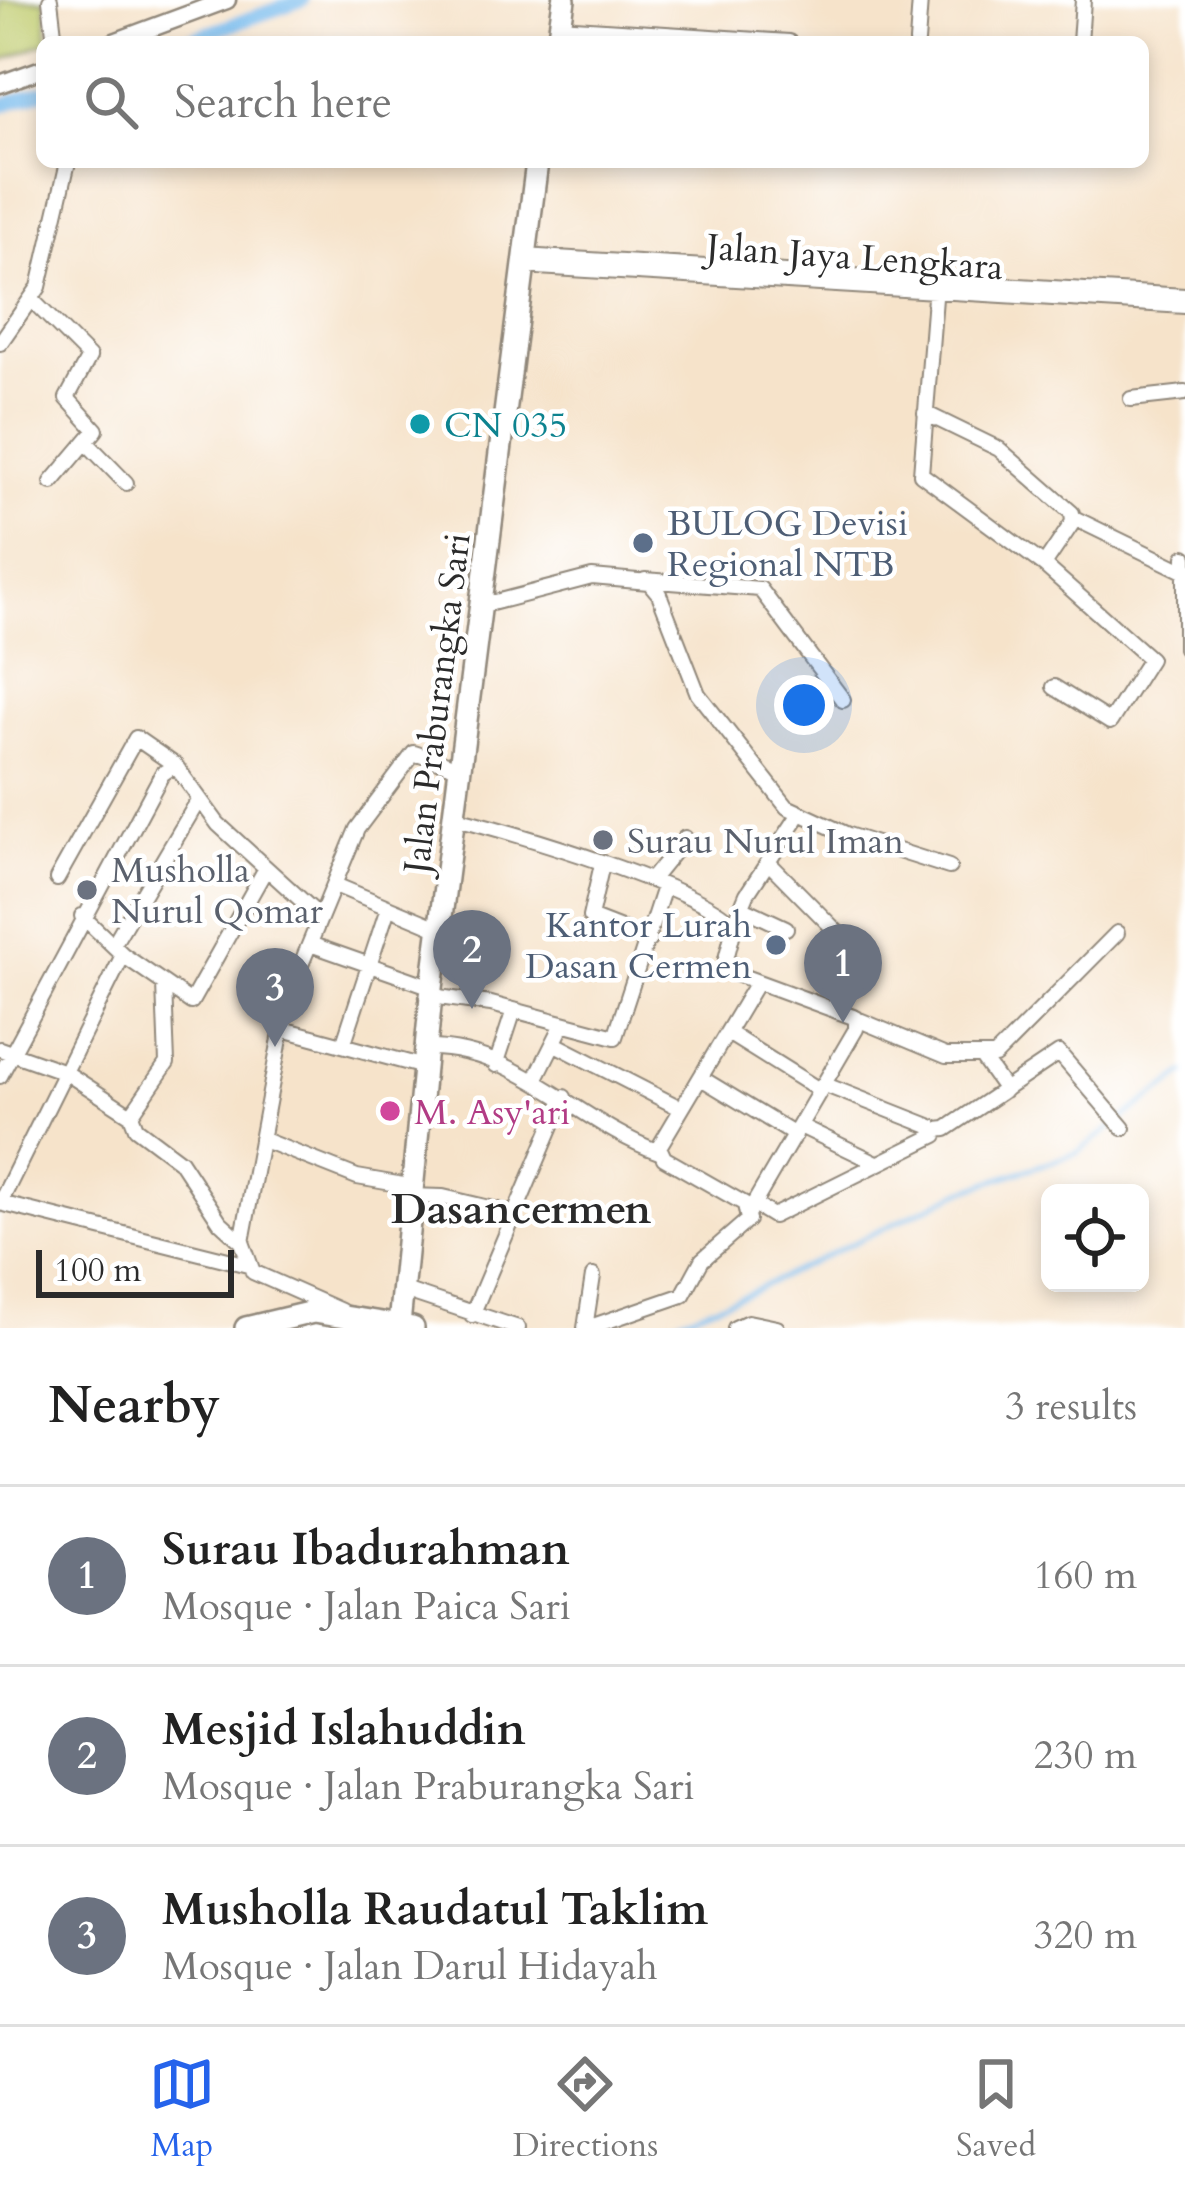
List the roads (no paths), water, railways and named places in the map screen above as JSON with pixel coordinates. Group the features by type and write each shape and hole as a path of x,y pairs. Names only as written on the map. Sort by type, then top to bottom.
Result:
{"main road":[{"path":"559,34 564,0"},
{"name":"Jalan Praburangka Sari","path":"404,1327 401,1289 409,1191 536,168"},
{"path":"246,1328 291,1314 404,1327"}],"street":[{"path":"50,0 54,36"},
{"path":"128,36 203,4 227,0"},
{"path":"917,36 920,0"},
{"path":"1080,36 1083,0"},
{"path":"559,34 615,36"},
{"path":"0,84 36,70"},
{"path":"0,343 32,300 66,168"},
{"name":"Jalan Jaya Lengkara","path":"522,261 1185,296"},
{"path":"936,285 921,474 1044,565 1150,659 1110,722 1054,687"},
{"name":"Jalan Jaya Lengkara","path":"936,285 1185,306"},
{"path":"32,300 89,357 67,398 95,428 52,482"},
{"path":"1131,399 1185,393"},
{"path":"925,413 999,449 1040,480 1074,518 1184,566 1185,650"},
{"path":"86,442 126,483"},
{"path":"1044,565 1074,518"},
{"path":"484,605 592,577 760,590 843,700"},
{"path":"645,580 657,590 681,658 709,711 744,758 799,815 949,866"},
{"path":"57,879 134,739 175,764 198,801 265,870 320,916"},
{"path":"248,1265 242,1242 288,996 357,829 410,753 462,769"},
{"path":"0,1076 6,1051 164,771 175,764"},
{"path":"198,801 118,950 0,1203 248,1265 357,1318"},
{"path":"799,815 741,907 728,968 756,984 850,1015 946,1056 983,1059 1004,1049 1117,933"},
{"path":"455,818 657,884 722,912 734,925"},
{"path":"310,944 432,991 616,1036 649,940 657,884 686,838"},
{"path":"593,1276 586,1328 682,1295 702,1260 746,1222 856,1029 850,1015 849,952 844,938 768,862"},
{"path":"602,864 590,917 649,940"},
{"path":"82,916 182,1000 193,1000 265,870"},
{"path":"335,885 440,928"},
{"path":"741,907 786,928"},
{"path":"343,1045 388,908"},
{"path":"658,1152 756,984"},
{"path":"131,1115 167,1063 164,985"},
{"path":"496,1065 514,1010"},
{"path":"535,1080 563,1024"},
{"path":"283,1029 343,1045 496,1065 535,1080 626,1138 752,1209 773,1216 946,1129 1063,1054 1123,1128"},
{"path":"728,1033 821,1087 936,1132"},
{"path":"555,1044 680,1108"},
{"path":"6,1051 65,1072 131,1115 136,1128 180,1161 220,1222 242,1242"},
{"path":"983,1059 1005,1090"},
{"path":"701,1078 798,1130 875,1162"},
{"path":"472,1315 564,1097"},
{"path":"261,1139 340,1171 515,1214"},
{"path":"401,1289 518,1328"},
{"path":"735,1328 748,1322 777,1328"}],"waterway":[{"path":"200,36 302,0"},
{"path":"0,106 36,94"},
{"path":"656,1328 752,1291 962,1191 1077,1153 1185,1073"}],"place":[{"name":"CN 035","path":"420,424"},
{"name":"BULOG Devisi Regional NTB","path":"643,543"},
{"name":"Surau Nurul Iman","path":"603,840"},
{"name":"Musholla Nurul Qomar","path":"87,890"},
{"name":"Kantor Lurah Dasan Cermen","path":"776,945"},
{"name":"Mesjid Islahuddin","path":"472,1009"},
{"name":"Surau Ibadurahman","path":"843,1023"},
{"name":"Musholla Raudatul Taklim","path":"275,1047"},
{"name":"M. Asy'ari","path":"390,1111"}],"district":[{"name":"Dasancermen","path":"521,1208"}]}
